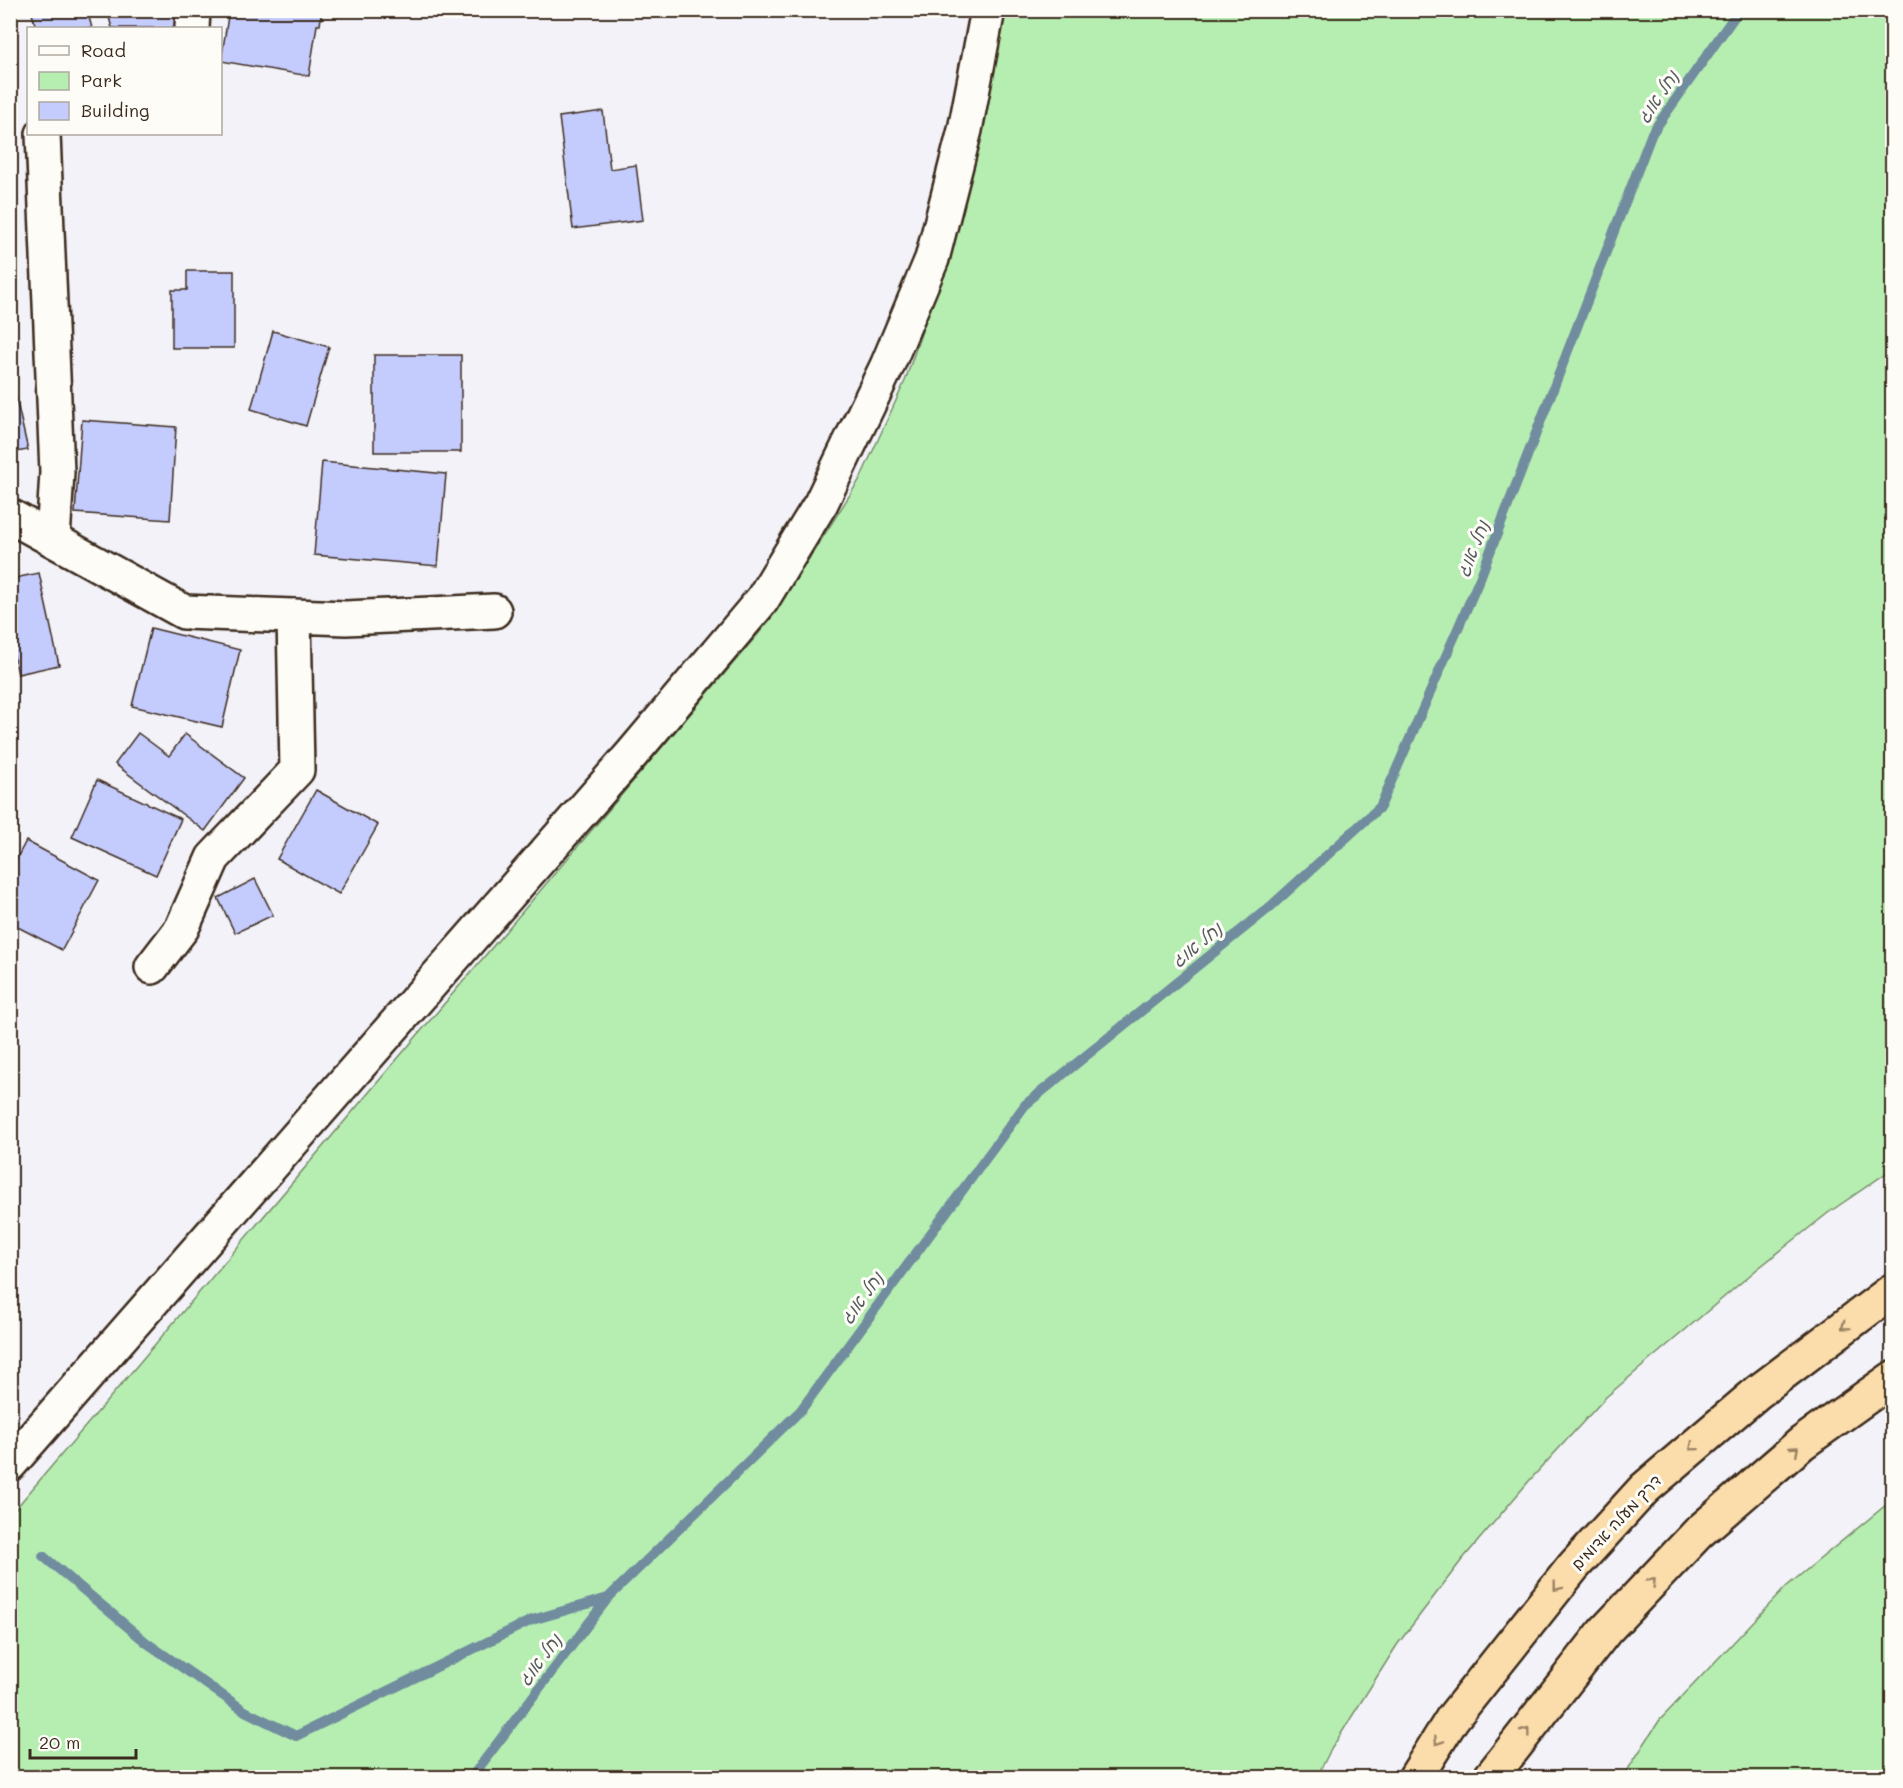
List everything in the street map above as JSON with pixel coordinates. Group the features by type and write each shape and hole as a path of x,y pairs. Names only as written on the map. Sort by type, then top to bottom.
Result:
{"highway":[{"name":"דרך מעלה אדומים","path":"1415,1778 1452,1719 1573,1567 1644,1488 1758,1392 1893,1291"},
{"path":"1491,1778 1605,1631 1699,1532 1802,1443 1893,1379"}],"street":[{"path":"192,27 193,10"},
{"path":"10,1464 616,772 762,600 820,503 887,366 932,259 965,130 988,10"},
{"path":"43,135 57,472 53,540"},
{"path":"10,516 184,612 346,618 494,611"},
{"path":"152,967 183,928 213,858 297,770 294,616"}],"green space":[{"path":"998,11 1892,11 1892,1169 1828,1213 1756,1270 1606,1397 1529,1481 1461,1561 1397,1645 1330,1751 1317,1777 11,1778 11,1514 770,620 860,479 905,381 963,210"},
{"path":"1892,1500 1892,1777 1623,1777 1659,1721 1787,1586"}],"building":[{"path":"31,10 87,10 92,27 36,27"},
{"path":"107,10 172,10 177,27 112,27"},
{"path":"229,10 322,10 320,25 317,25 309,76 222,61"},
{"path":"603,111 610,169 636,165 643,220 573,229 559,117"},
{"path":"187,271 234,271 234,348 172,348 172,290 187,290"},
{"path":"273,331 329,347 306,426 251,409"},
{"path":"374,355 461,355 461,452 374,452"},
{"path":"10,372 28,450 10,453"},
{"path":"82,420 176,427 170,520 75,513"},
{"path":"322,462 446,474 438,566 314,555"},
{"path":"39,573 59,665 18,674 10,639 10,579"},
{"path":"151,628 240,650 222,727 132,706"},
{"path":"138,733 169,756 185,734 244,778 205,831 115,764"},
{"path":"97,780 181,819 156,875 72,837"},
{"path":"316,790 378,825 339,894 277,859"},
{"path":"26,841 99,880 62,950 10,923 10,871"},
{"path":"255,879 273,915 235,933 218,898"}],"waterway":[{"name":"נחל אוג","path":"471,1778 608,1598 801,1410 1025,1105 1270,907 1380,807 1480,578 1652,133 1739,10"},
{"path":"43,1556 147,1643 245,1711 296,1736 532,1620 608,1598"}]}
